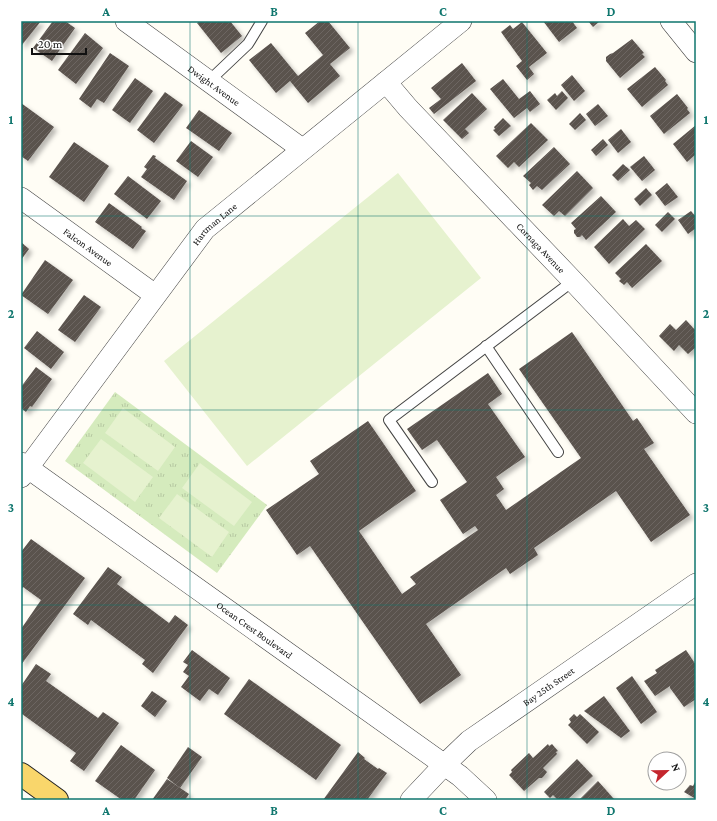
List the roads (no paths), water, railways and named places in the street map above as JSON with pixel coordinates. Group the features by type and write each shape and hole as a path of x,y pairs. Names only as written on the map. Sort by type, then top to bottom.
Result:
{"main road":[{"path":"21,774 57,800"}],"street":[{"name":"Dwight Avenue","path":"126,21 302,149"},
{"name":"Hartman Lane","path":"23,470 205,229 461,21"},
{"path":"671,21 696,52"},
{"name":"Cornaga Avenue","path":"386,82 408,108 573,280 696,413"},
{"name":"Falcon Avenue","path":"21,198 155,295"},
{"name":"Ocean Crest Boulevard","path":"23,470 444,764 471,785 486,800"},
{"name":"Bay 25th Street","path":"411,800 444,764 469,741 696,584"}],"lane":[{"path":"209,81 248,44 262,21"},
{"path":"432,482 389,420 573,280"},
{"path":"486,346 558,452"}]}
